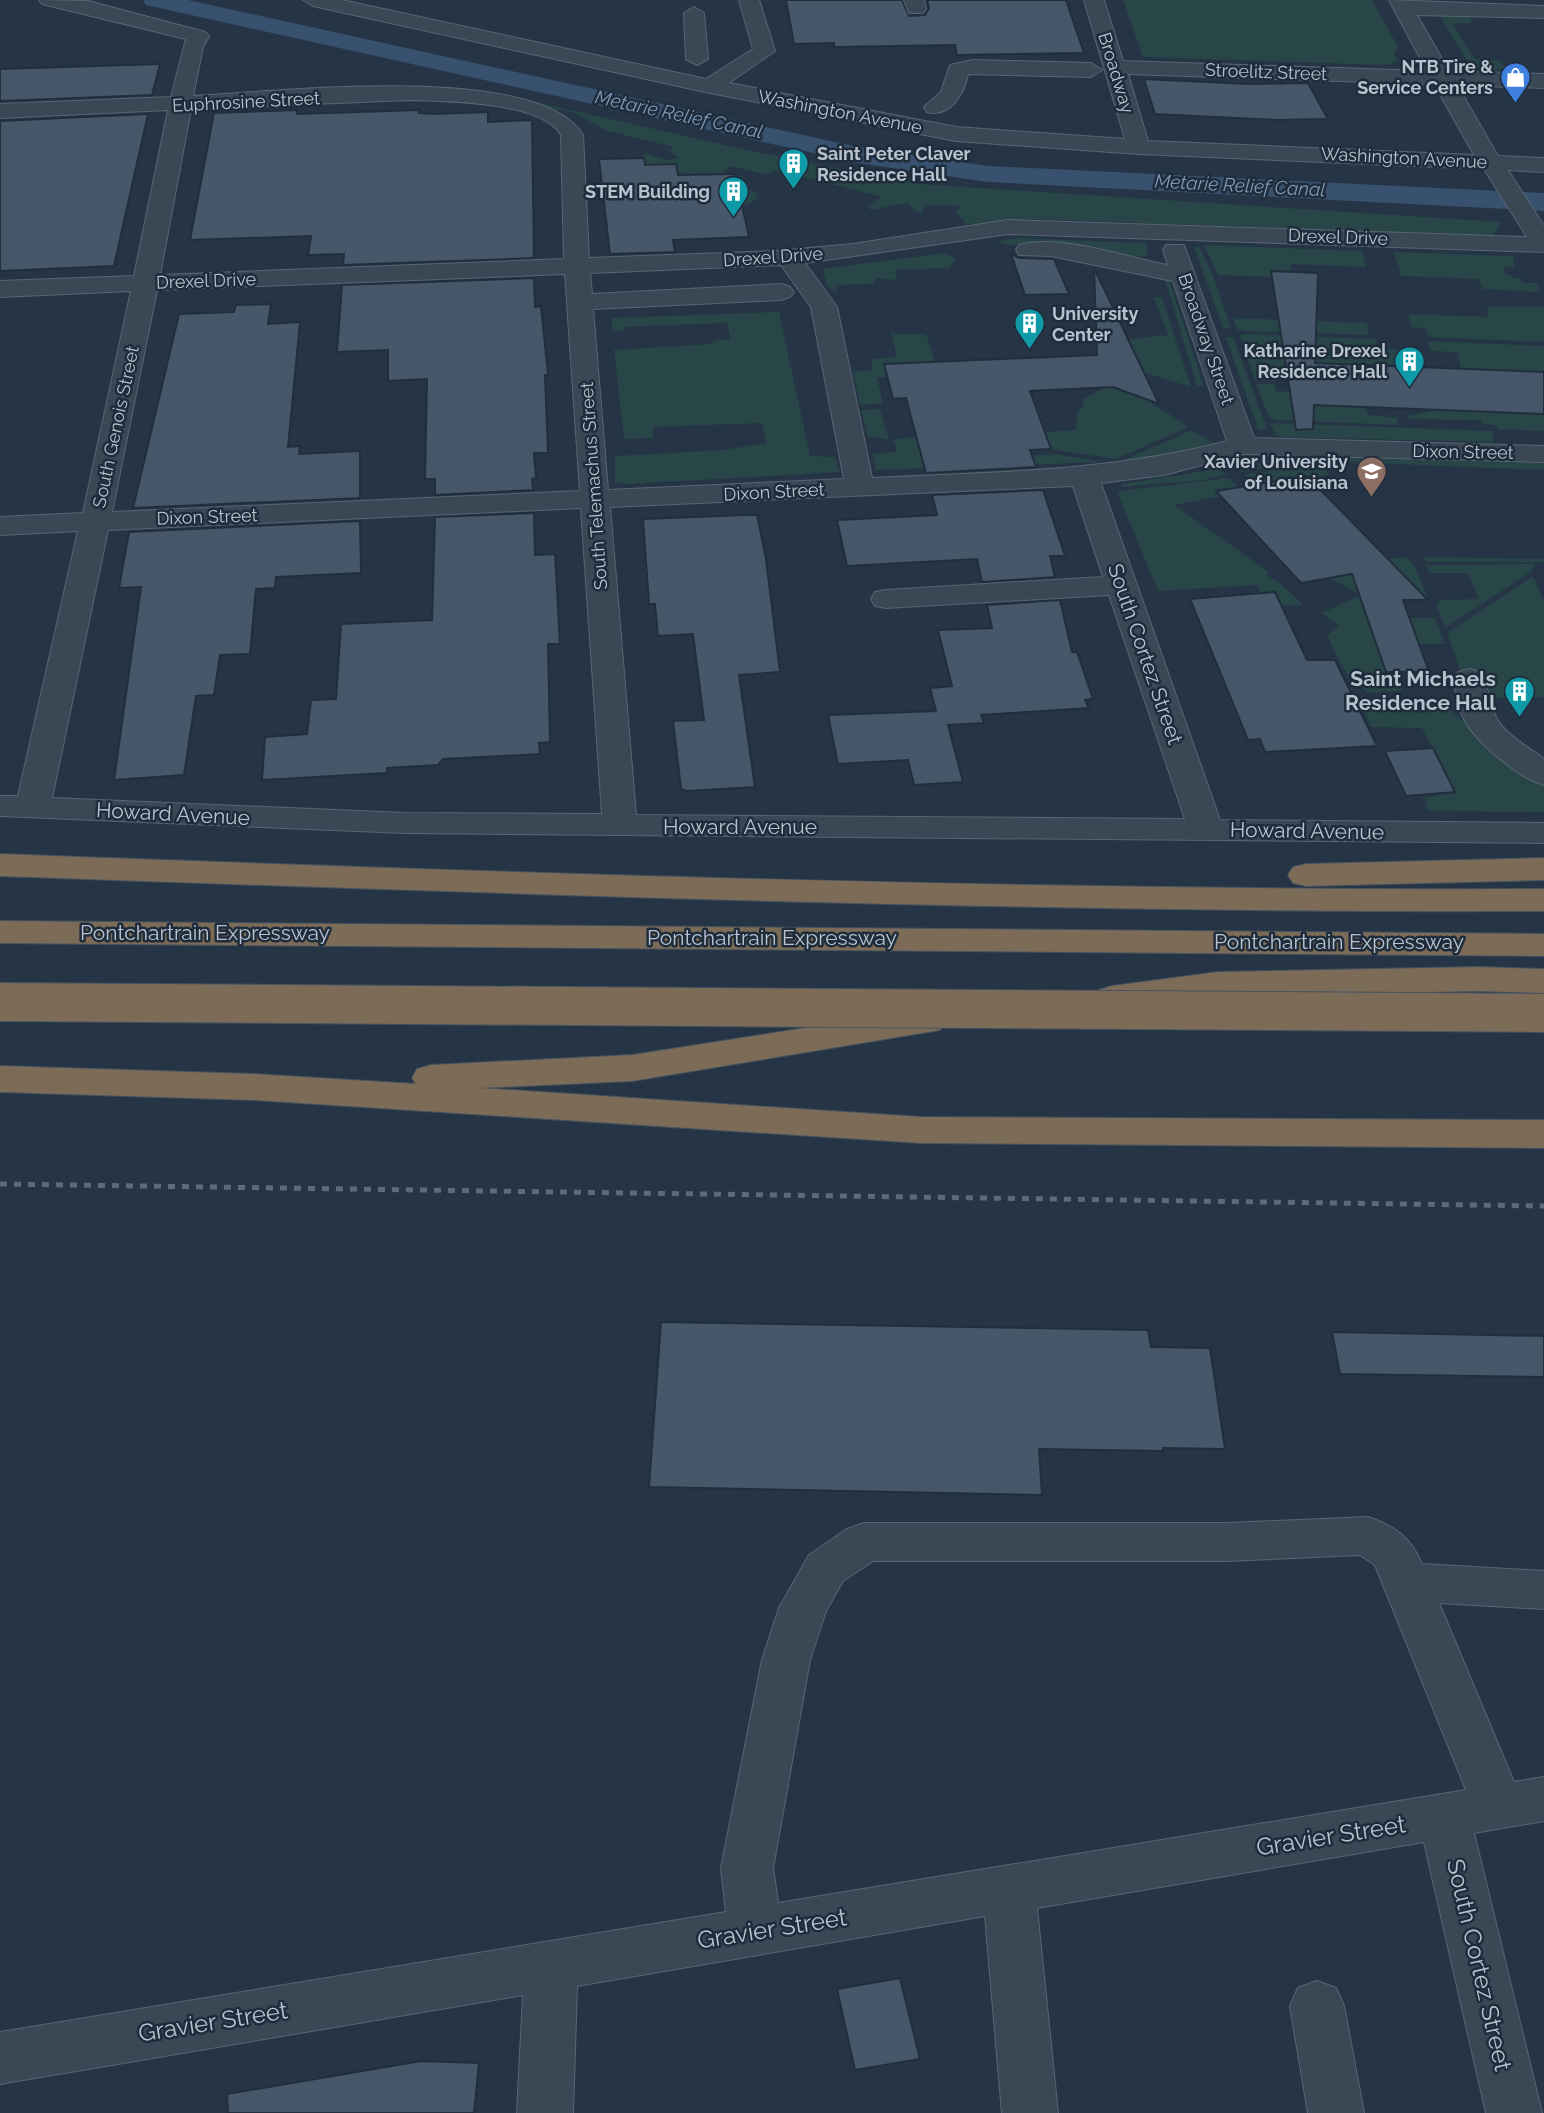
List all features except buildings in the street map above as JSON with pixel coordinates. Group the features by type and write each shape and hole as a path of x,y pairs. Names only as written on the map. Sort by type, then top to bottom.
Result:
{"highway":[{"path":"0,865 618,887 1234,901 1544,900"},
{"path":"1004,894 1198,877 1544,869"},
{"name":"Pontchartrain Expressway","path":"0,932 1544,945"},
{"path":"254,1087 632,1068 851,1031 1218,984 1479,979 1544,981"},
{"path":"0,1002 1544,1013"},
{"path":"0,1079 254,1087 921,1130 1544,1134"}],"street":[{"name":"South Genois Street","path":"16,806 96,522 192,47 198,36 88,7 49,0"},
{"name":"Washington Avenue","path":"313,0 352,3 710,86 956,134 1497,171 1544,165"},
{"path":"410,0 520,22"},
{"path":"710,86 764,51 749,0"},
{"name":"Broadway","path":"1094,0 1139,146"},
{"path":"1401,4 1544,12"},
{"path":"1401,4 1477,141 1544,245"},
{"path":"694,13 697,59"},
{"name":"Washington Avenue","path":"670,53 765,73"},
{"path":"935,107 949,98 956,89 958,70 973,67 1091,69"},
{"name":"Stroelitz Street","path":"1115,67 1544,81"},
{"name":"Euphrosine Street","path":"0,111 408,93 491,97 538,109 566,125 572,135 571,147"},
{"name":"Washington Avenue","path":"909,102 959,110"},
{"path":"1104,120 1158,123"},
{"name":"Washington Avenue","path":"1426,138 1544,144"},
{"name":"South Telemachus Street","path":"571,147 576,268 620,826"},
{"name":"Drexel Drive","path":"0,289 576,268 788,257 853,251 1008,227 1544,245"},
{"name":"Broadway Street","path":"1169,231 1243,446"},
{"path":"956,233 982,253 1051,249 1184,275"},
{"path":"788,257 824,307 860,488"},
{"path":"579,302 781,292"},
{"name":"Dixon Street","path":"0,526 1084,477 1129,473 1191,461 1243,446 1544,454"},
{"name":"South Cortez Street","path":"1084,477 1206,830"},
{"path":"886,599 1121,585"},
{"path":"1469,679 1480,719 1510,750 1544,775"},
{"name":"Howard Avenue","path":"16,806 391,822 1544,833"},
{"path":"755,1932 747,1868 786,1660 803,1608 826,1568 864,1542 1227,1542 1368,1536 1394,1553 1406,1582 1521,1803"},
{"path":"1406,1582 1544,1590"},
{"name":"Gravier Street","path":"0,2057 1521,1803"},
{"name":"South Cortez Street","path":"1444,1817 1514,2113"},
{"path":"1009,1890 1030,2113"},
{"path":"545,2113 551,1966"},
{"path":"1317,2006 1336,2113"}],"green space":[{"path":"1123,0 1372,0 1398,47 1394,54 1399,60 1387,65 1143,57"},
{"path":"1439,14 1470,17 1471,23 1452,24 1475,59 1499,60 1506,68 1544,71 1472,69"},
{"path":"531,101 751,151 919,184 1502,222 1492,236 1038,219 966,224 955,211 960,208 958,206 924,205 923,212 918,213 907,203 871,210 868,207 882,197 775,170 767,175 731,166 723,172 744,177 734,186 758,193 754,196 760,198 741,207 678,172 676,164 645,165 643,153 668,160 679,158 668,151 674,147 608,131 574,113 528,103"},
{"path":"1020,238 1143,243 1147,244 1147,255 1140,257 1049,243 1007,245 997,241"},
{"path":"1199,246 1213,276 1231,328 1223,328 1194,247"},
{"path":"1205,247 1362,251 1366,267 1291,264 1291,272 1272,277 1218,275"},
{"path":"1394,252 1513,256 1515,267 1503,267 1505,273 1514,277 1507,278 1521,278 1523,282 1520,283 1536,283 1541,292 1483,289 1478,279 1401,276"},
{"path":"944,253 956,259 949,268 895,270 897,280 876,278 874,284 835,285 837,293 827,286 823,269"},
{"path":"1164,276 1169,280 1204,387 1197,386"},
{"path":"1154,297 1162,297 1191,387 1125,367 1122,340 1168,335"},
{"path":"1487,306 1544,307 1544,342 1428,337 1425,328 1411,327 1408,314 1489,317"},
{"path":"779,312 810,456 835,457 840,472 627,484 615,482 615,456 724,450 766,443 762,423 653,427 653,438 624,439 614,350 710,344 715,340 731,339 727,323 623,327 623,331 613,331 611,318"},
{"path":"1233,318 1367,323 1369,335 1244,331 1237,329"},
{"path":"890,330 896,334 926,334 935,362 884,364 887,377 877,378 883,403 860,405 853,372 873,370 871,359 897,357"},
{"path":"1240,336 1376,339 1378,349 1411,350 1413,367 1274,374 1275,381 1255,381"},
{"path":"1226,337 1233,337 1267,429 1258,429"},
{"path":"1428,341 1544,346 1544,372 1461,369 1457,352 1430,351"},
{"path":"1256,384 1275,384 1276,391 1298,392 1365,407 1368,415 1397,418 1398,425 1275,420 1269,417"},
{"path":"1109,385 1142,397 1189,427 1116,459 1056,450 993,453 1044,432 1076,430 1078,411 1084,407 1082,400"},
{"path":"880,409 889,439 868,437 861,410"},
{"path":"1439,410 1544,414 1544,431 1498,429 1496,425 1482,424 1481,420 1409,419 1408,415"},
{"path":"1276,423 1492,431 1494,442 1281,437 1276,436 1271,425"},
{"path":"1192,430 1213,443 1110,467 885,476 1112,465"},
{"path":"917,437 981,458 1055,454 1104,462 876,470 872,454 897,452 893,439"},
{"path":"1324,457 1544,463 1544,470 1344,462 1298,463 1241,472 1237,467 1276,459"},
{"path":"1300,466 1324,466 1329,475 1257,484 1244,475"},
{"path":"1217,469 1226,474 1203,480 1122,487 1122,484"},
{"path":"1228,478 1239,487 1221,496 1174,505 1269,572 1266,575 1281,584 1303,605 1283,606 1276,592 1260,592 1257,585 1158,591 1119,491"},
{"path":"1406,557 1415,567 1428,598 1359,594 1329,578 1387,559"},
{"path":"1424,557 1544,559 1544,562 1426,562"},
{"path":"1426,565 1535,565 1532,571 1445,628 1436,604 1439,600 1479,599 1468,573 1429,573"},
{"path":"1533,576 1544,601 1544,697 1489,698 1479,672 1460,670 1447,633"},
{"path":"1360,596 1388,672 1396,672 1403,691 1367,693 1346,673 1327,636 1339,625 1321,613"},
{"path":"1409,618 1435,618 1445,644 1419,644"},
{"path":"1435,699 1544,784 1544,812 1428,811 1424,797 1456,793 1422,728 1371,727 1359,701"}],"waterway":[{"name":"Metarie Relief Canal","path":"155,0 858,155 926,167 988,174 1544,202"}],"railway":[{"path":"0,1184 1544,1206"}],"place":[{"name":"NTB Tire & Service Centers","path":"1516,104"},
{"name":"Saint Peter Claver Residence Hall","path":"794,191"},
{"name":"STEM Building","path":"733,219"},
{"name":"University Center","path":"1029,351"},
{"name":"Katharine Drexel Residence Hall","path":"1410,388"},
{"name":"Xavier University of Louisiana","path":"1371,499"},
{"name":"Saint Michaels Residence Hall","path":"1519,718"}]}
